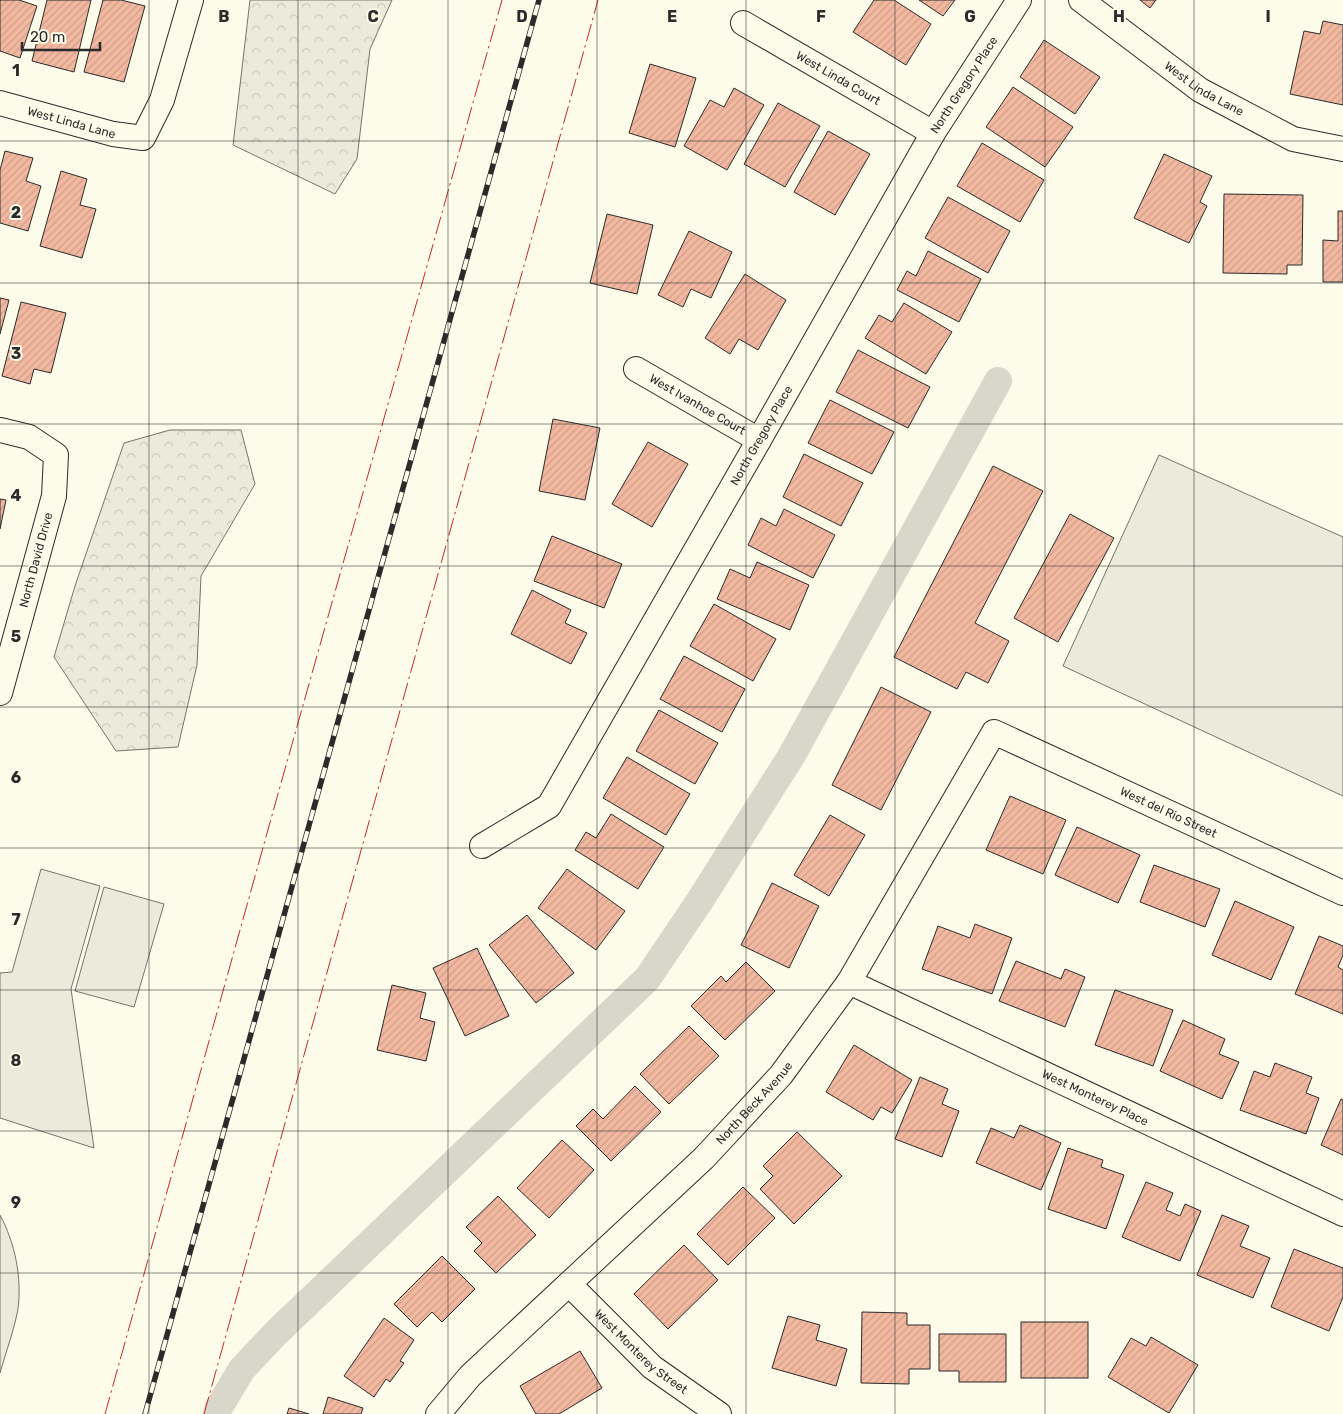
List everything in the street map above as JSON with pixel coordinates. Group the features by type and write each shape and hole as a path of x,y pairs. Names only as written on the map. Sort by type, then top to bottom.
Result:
{"street":[{"name":"West Linda Lane","path":"0,103 112,134 144,138 162,100 191,0"},
{"name":"North Gregory Place","path":"482,846 549,806 932,133 1019,0"},
{"name":"West Linda Lane","path":"1081,0 1200,90 1293,139 1343,148"},
{"name":"West Linda Court","path":"743,23 932,133"},
{"name":"West Ivanhoe Court","path":"636,369 759,440"},
{"name":"North David Drive","path":"0,430 29,438 56,455 54,496 0,693"},
{"name":"West del Rio Street","path":"994,732 1343,893"},
{"name":"North Beck Avenue","path":"438,1414 470,1376 704,1158 782,1075 849,982 994,732"},
{"name":"West Monterey Place","path":"849,982 1343,1214"},
{"name":"West Monterey Street","path":"568,1284 652,1367 719,1414"}],"green space":[{"path":"250,0 392,0 370,49 357,159 335,194 233,145"},
{"path":"170,430 241,430 255,484 201,576 197,665 178,747 116,751 54,657 75,586 124,443"},
{"path":"41,869 100,886 71,989 94,1148 0,1118 0,973 12,972"},
{"path":"104,887 164,904 134,1007 75,991"},
{"path":"0,1215 10,1237 16,1260 19,1297 14,1325 0,1373"}],"shaded area":[{"path":"1159,455 1343,537 1343,796 1063,666"}],"building":[{"path":"0,0 19,0 37,6 20,58 0,51"},
{"path":"47,0 91,0 74,72 32,61"},
{"path":"103,0 121,0 145,6 124,82 84,72"},
{"path":"874,0 894,0 931,24 906,65 853,32"},
{"path":"919,0 955,0 943,16"},
{"path":"1140,0 1156,0 1150,8"},
{"path":"1323,21 1343,25 1343,105 1290,94 1304,31 1320,34"},
{"path":"1044,40 1100,77 1075,114 1020,77"},
{"path":"650,64 696,78 675,147 629,133"},
{"path":"1013,87 1073,127 1045,167 986,127"},
{"path":"734,88 764,105 727,170 684,146 710,100 724,107"},
{"path":"778,103 820,126 785,187 744,164"},
{"path":"828,131 870,154 835,215 794,192"},
{"path":"982,143 1044,180 1020,222 957,186"},
{"path":"5,151 33,158 26,181 41,186 28,231 0,223 0,170"},
{"path":"1164,154 1212,176 1200,202 1207,206 1189,243 1134,218"},
{"path":"61,171 87,179 80,205 96,209 82,258 40,246"},
{"path":"1224,194 1303,195 1302,265 1287,265 1287,274 1223,273"},
{"path":"948,197 1010,231 988,273 925,238"},
{"path":"1338,211 1343,211 1343,282 1323,282 1323,240 1338,241"},
{"path":"607,214 653,225 637,294 590,283"},
{"path":"689,231 732,252 711,298 691,289 683,307 658,295"},
{"path":"928,251 981,279 959,322 897,290 907,271 916,276"},
{"path":"745,274 786,300 758,350 739,339 730,354 705,338"},
{"path":"0,298 9,300 0,334"},
{"path":"21,302 66,313 51,373 34,369 30,384 2,376"},
{"path":"904,303 952,332 926,374 865,338 879,315 892,322"},
{"path":"858,350 930,387 908,428 836,392"},
{"path":"830,400 894,432 872,474 808,443"},
{"path":"553,419 600,428 585,500 539,491"},
{"path":"648,442 688,464 652,527 612,504"},
{"path":"804,454 863,483 841,526 783,497"},
{"path":"993,466 1043,491 975,623 1009,641 988,683 966,672 957,689 894,657"},
{"path":"0,499 6,500 0,529"},
{"path":"784,509 835,535 813,578 748,545 761,518 776,526"},
{"path":"1070,514 1114,538 1058,642 1014,618"},
{"path":"552,536 622,564 604,608 534,581"},
{"path":"757,562 809,585 790,630 717,599 730,569 750,578"},
{"path":"532,590 571,610 565,623 587,633 571,664 511,634"},
{"path":"714,604 776,639 753,681 690,646"},
{"path":"684,656 745,689 722,732 660,699"},
{"path":"881,687 931,712 881,810 832,785"},
{"path":"659,710 718,743 695,784 636,751"},
{"path":"627,757 690,794 666,835 603,798"},
{"path":"1010,796 1066,820 1043,874 986,850"},
{"path":"611,814 664,847 638,889 575,850 586,832 596,838"},
{"path":"830,815 865,835 829,896 794,875"},
{"path":"1077,827 1140,855 1118,903 1055,875"},
{"path":"1154,865 1220,889 1205,927 1140,902"},
{"path":"567,869 625,911 596,950 538,908"},
{"path":"772,883 819,906 789,968 741,945"},
{"path":"1235,901 1294,927 1271,980 1212,955"},
{"path":"527,915 574,973 536,1003 489,945"},
{"path":"975,924 1012,938 992,994 922,969 938,926 970,938"},
{"path":"1319,936 1343,946 1343,955 1338,967 1343,970 1343,1014 1295,994"},
{"path":"477,948 509,1016 465,1036 433,968"},
{"path":"1016,961 1061,979 1065,969 1085,977 1065,1027 999,1001"},
{"path":"746,962 775,991 725,1040 691,1006 721,976 726,982"},
{"path":"392,985 426,993 420,1018 435,1022 426,1061 377,1050"},
{"path":"1115,990 1173,1010 1153,1066 1095,1045"},
{"path":"1183,1020 1225,1039 1219,1054 1239,1062 1222,1099 1160,1071"},
{"path":"689,1026 719,1056 669,1104 640,1074"},
{"path":"854,1045 912,1080 892,1113 881,1107 873,1120 826,1092"},
{"path":"1275,1063 1312,1077 1306,1093 1319,1098 1306,1134 1240,1110 1254,1071 1270,1077"},
{"path":"920,1077 948,1089 942,1104 959,1111 942,1157 895,1139"},
{"path":"635,1086 661,1112 611,1161 576,1126 593,1109 603,1119"},
{"path":"1341,1099 1343,1100 1343,1155 1321,1145"},
{"path":"1020,1125 1061,1143 1041,1190 976,1163 991,1128 1014,1138"},
{"path":"797,1132 842,1176 794,1224 760,1189 773,1176 763,1166"},
{"path":"562,1140 594,1170 549,1218 517,1188"},
{"path":"1068,1148 1103,1160 1101,1167 1124,1175 1106,1229 1048,1209"},
{"path":"1146,1182 1173,1193 1166,1210 1180,1216 1185,1204 1201,1211 1180,1261 1122,1237"},
{"path":"743,1187 775,1218 728,1265 697,1234"},
{"path":"498,1196 536,1235 496,1273 474,1251 482,1243 466,1227"},
{"path":"1222,1215 1249,1226 1240,1246 1270,1258 1253,1298 1197,1275"},
{"path":"684,1245 718,1280 668,1329 634,1294"},
{"path":"1294,1249 1343,1268 1343,1297 1329,1331 1271,1307"},
{"path":"442,1256 475,1289 442,1322 432,1312 417,1327 394,1304"},
{"path":"862,1312 907,1313 907,1325 930,1325 930,1369 909,1369 909,1384 861,1383"},
{"path":"788,1316 820,1325 816,1340 847,1349 836,1386 772,1368"},
{"path":"384,1318 414,1340 400,1361 404,1363 390,1382 386,1379 374,1397 344,1376"},
{"path":"1021,1322 1088,1322 1088,1378 1021,1378"},
{"path":"939,1334 1006,1334 1006,1382 959,1382 959,1371 939,1371"},
{"path":"1151,1337 1198,1365 1169,1413 1108,1377 1131,1338 1146,1346"},
{"path":"580,1351 602,1388 559,1414 536,1414 520,1386"},
{"path":"328,1397 363,1408 361,1414 323,1414"},
{"path":"289,1408 309,1414 287,1414"}],"waterway":[{"path":"217,1414 218,1409 242,1369 277,1332 647,979 699,902 792,755 998,381"}],"railway":[{"path":"145,1414 539,0"}],"power":[{"path":"105,1414 502,0"},
{"path":"204,1414 598,0"}]}
